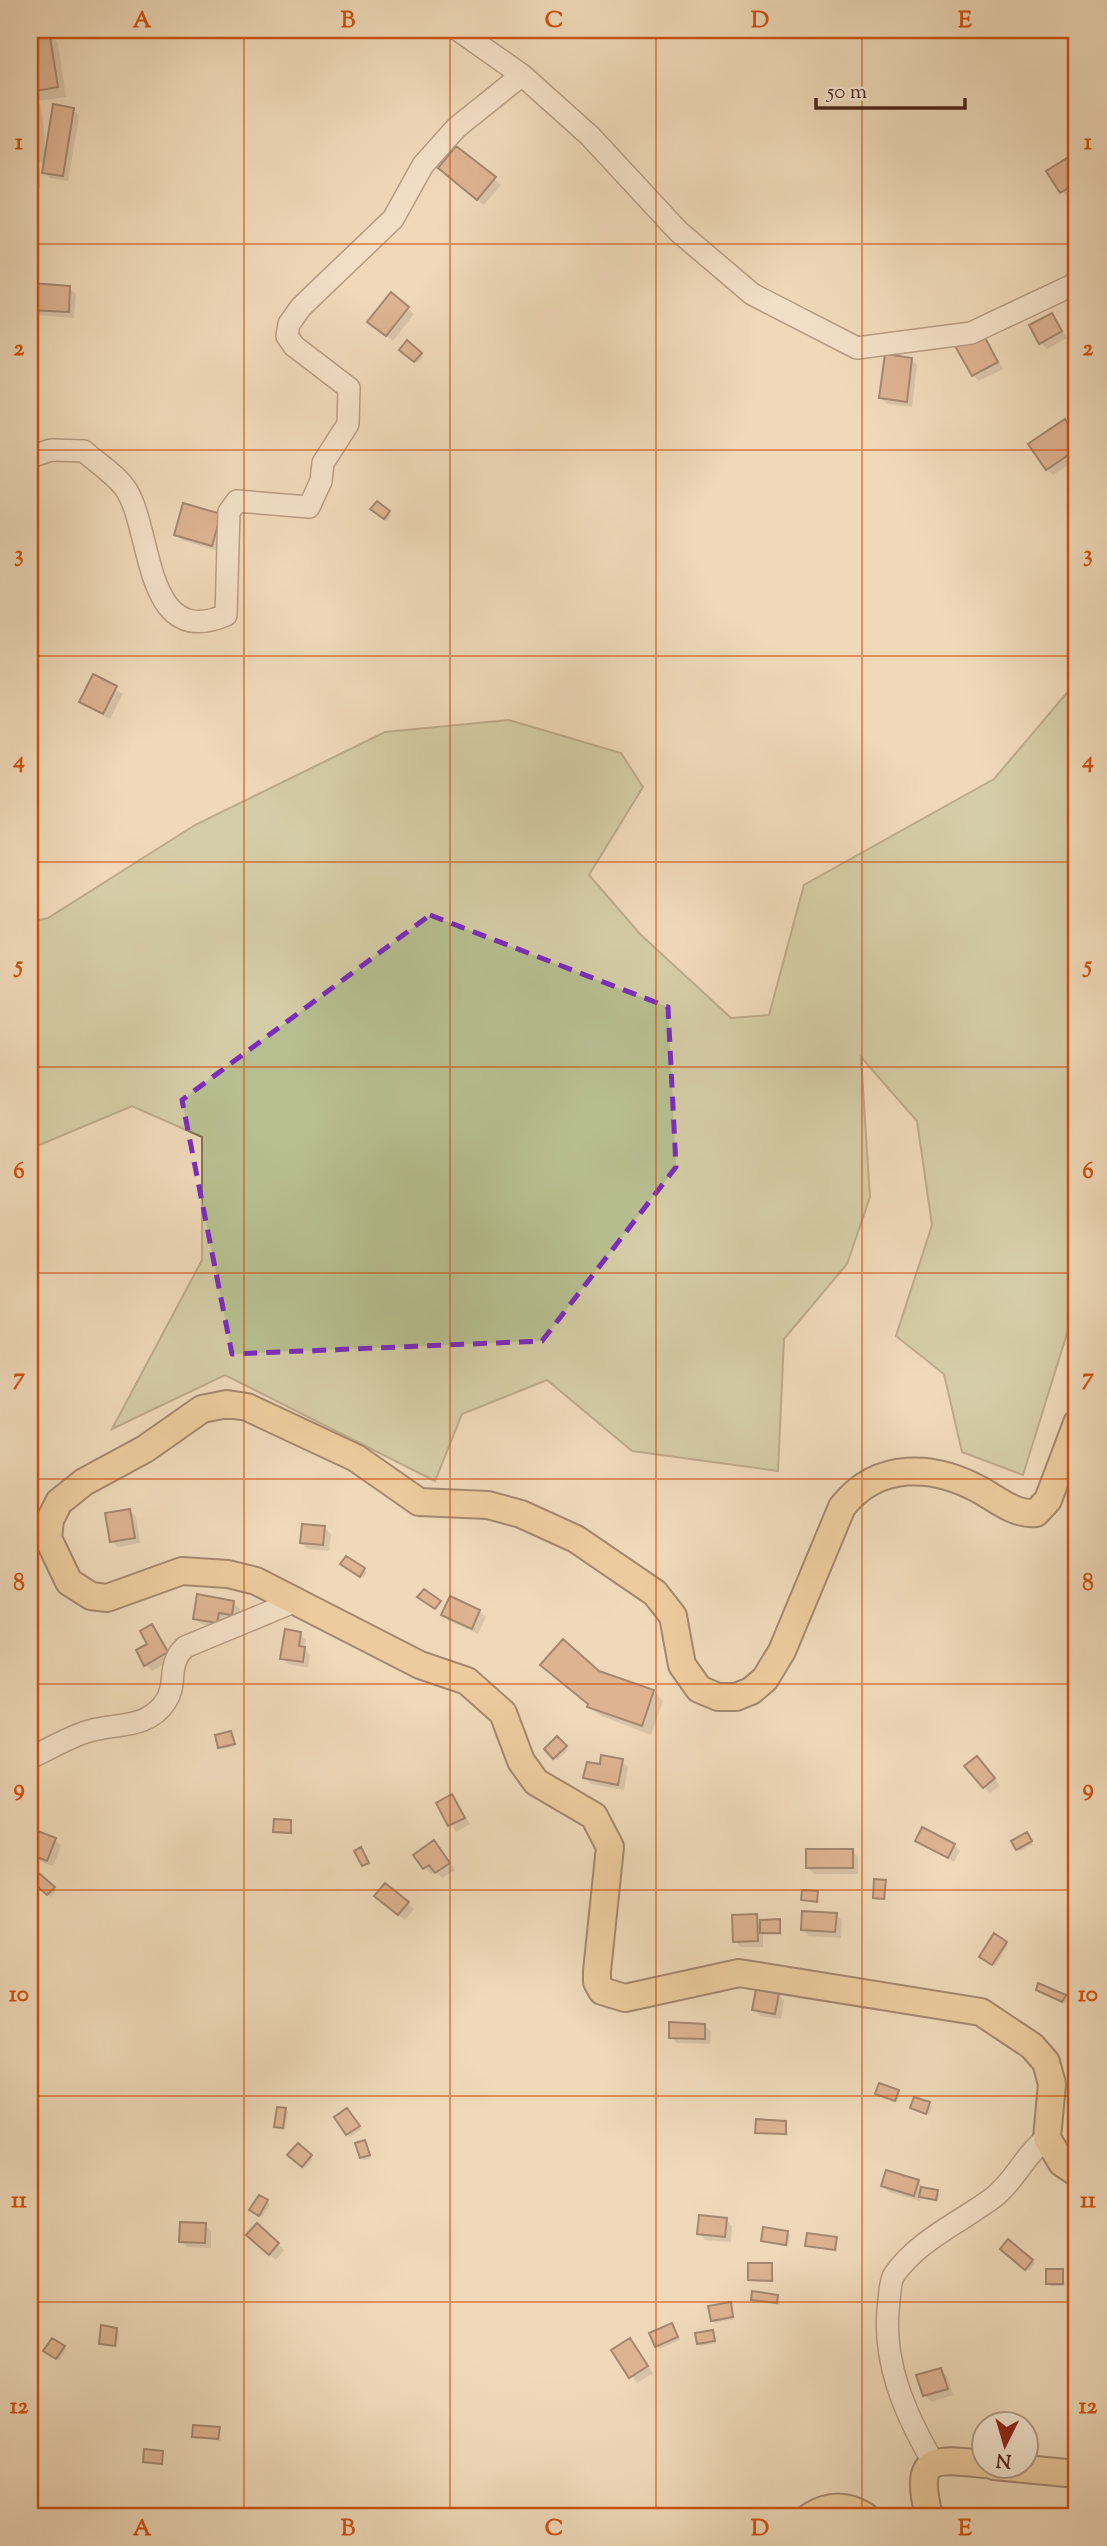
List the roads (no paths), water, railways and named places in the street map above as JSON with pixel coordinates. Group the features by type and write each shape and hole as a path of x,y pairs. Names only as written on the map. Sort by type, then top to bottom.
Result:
{"main road":[{"path":"1077,1423 1048,1500 1036,1513 1015,1510 979,1489 944,1475 908,1471 872,1481 856,1490 842,1507 782,1651 765,1679 751,1691 736,1697 718,1697 699,1689 682,1665 673,1616 655,1593 576,1539 521,1514 488,1505 419,1502 356,1458 247,1407 228,1404 202,1409 145,1449 83,1482 59,1502 50,1520 48,1538 54,1556 69,1582 91,1596 107,1598 157,1577 182,1571 228,1574 256,1581 420,1665 467,1681 503,1713 522,1761 536,1782 594,1816 610,1847 597,1971 597,1982 602,1991 625,1998 739,1973 981,2012 1032,2046 1046,2062 1052,2084 1047,2138 1062,2163 1077,2173"},
{"path":"929,2516 924,2469 943,2459 970,2462"},
{"path":"1040,2470 1077,2474"},
{"path":"811,2516 837,2507 853,2509 865,2516"}],"street":[{"path":"458,30 522,75 590,136 678,231 752,294 799,321 857,348 971,333 1077,283"},
{"path":"30,457 51,450 84,450 127,491 157,586 169,609 182,618 207,623 226,615 229,512 237,501 309,507 321,481 323,463 348,424 349,388 324,366 294,346 286,336 289,324 301,307 393,219 423,165 456,128 522,75"},
{"path":"30,1758 88,1732 141,1723 152,1717 168,1699 174,1657 185,1647 296,1601"},
{"path":"933,2462 909,2419 891,2369 887,2315 892,2277 919,2248 998,2194 1032,2149 1047,2138"}]}
